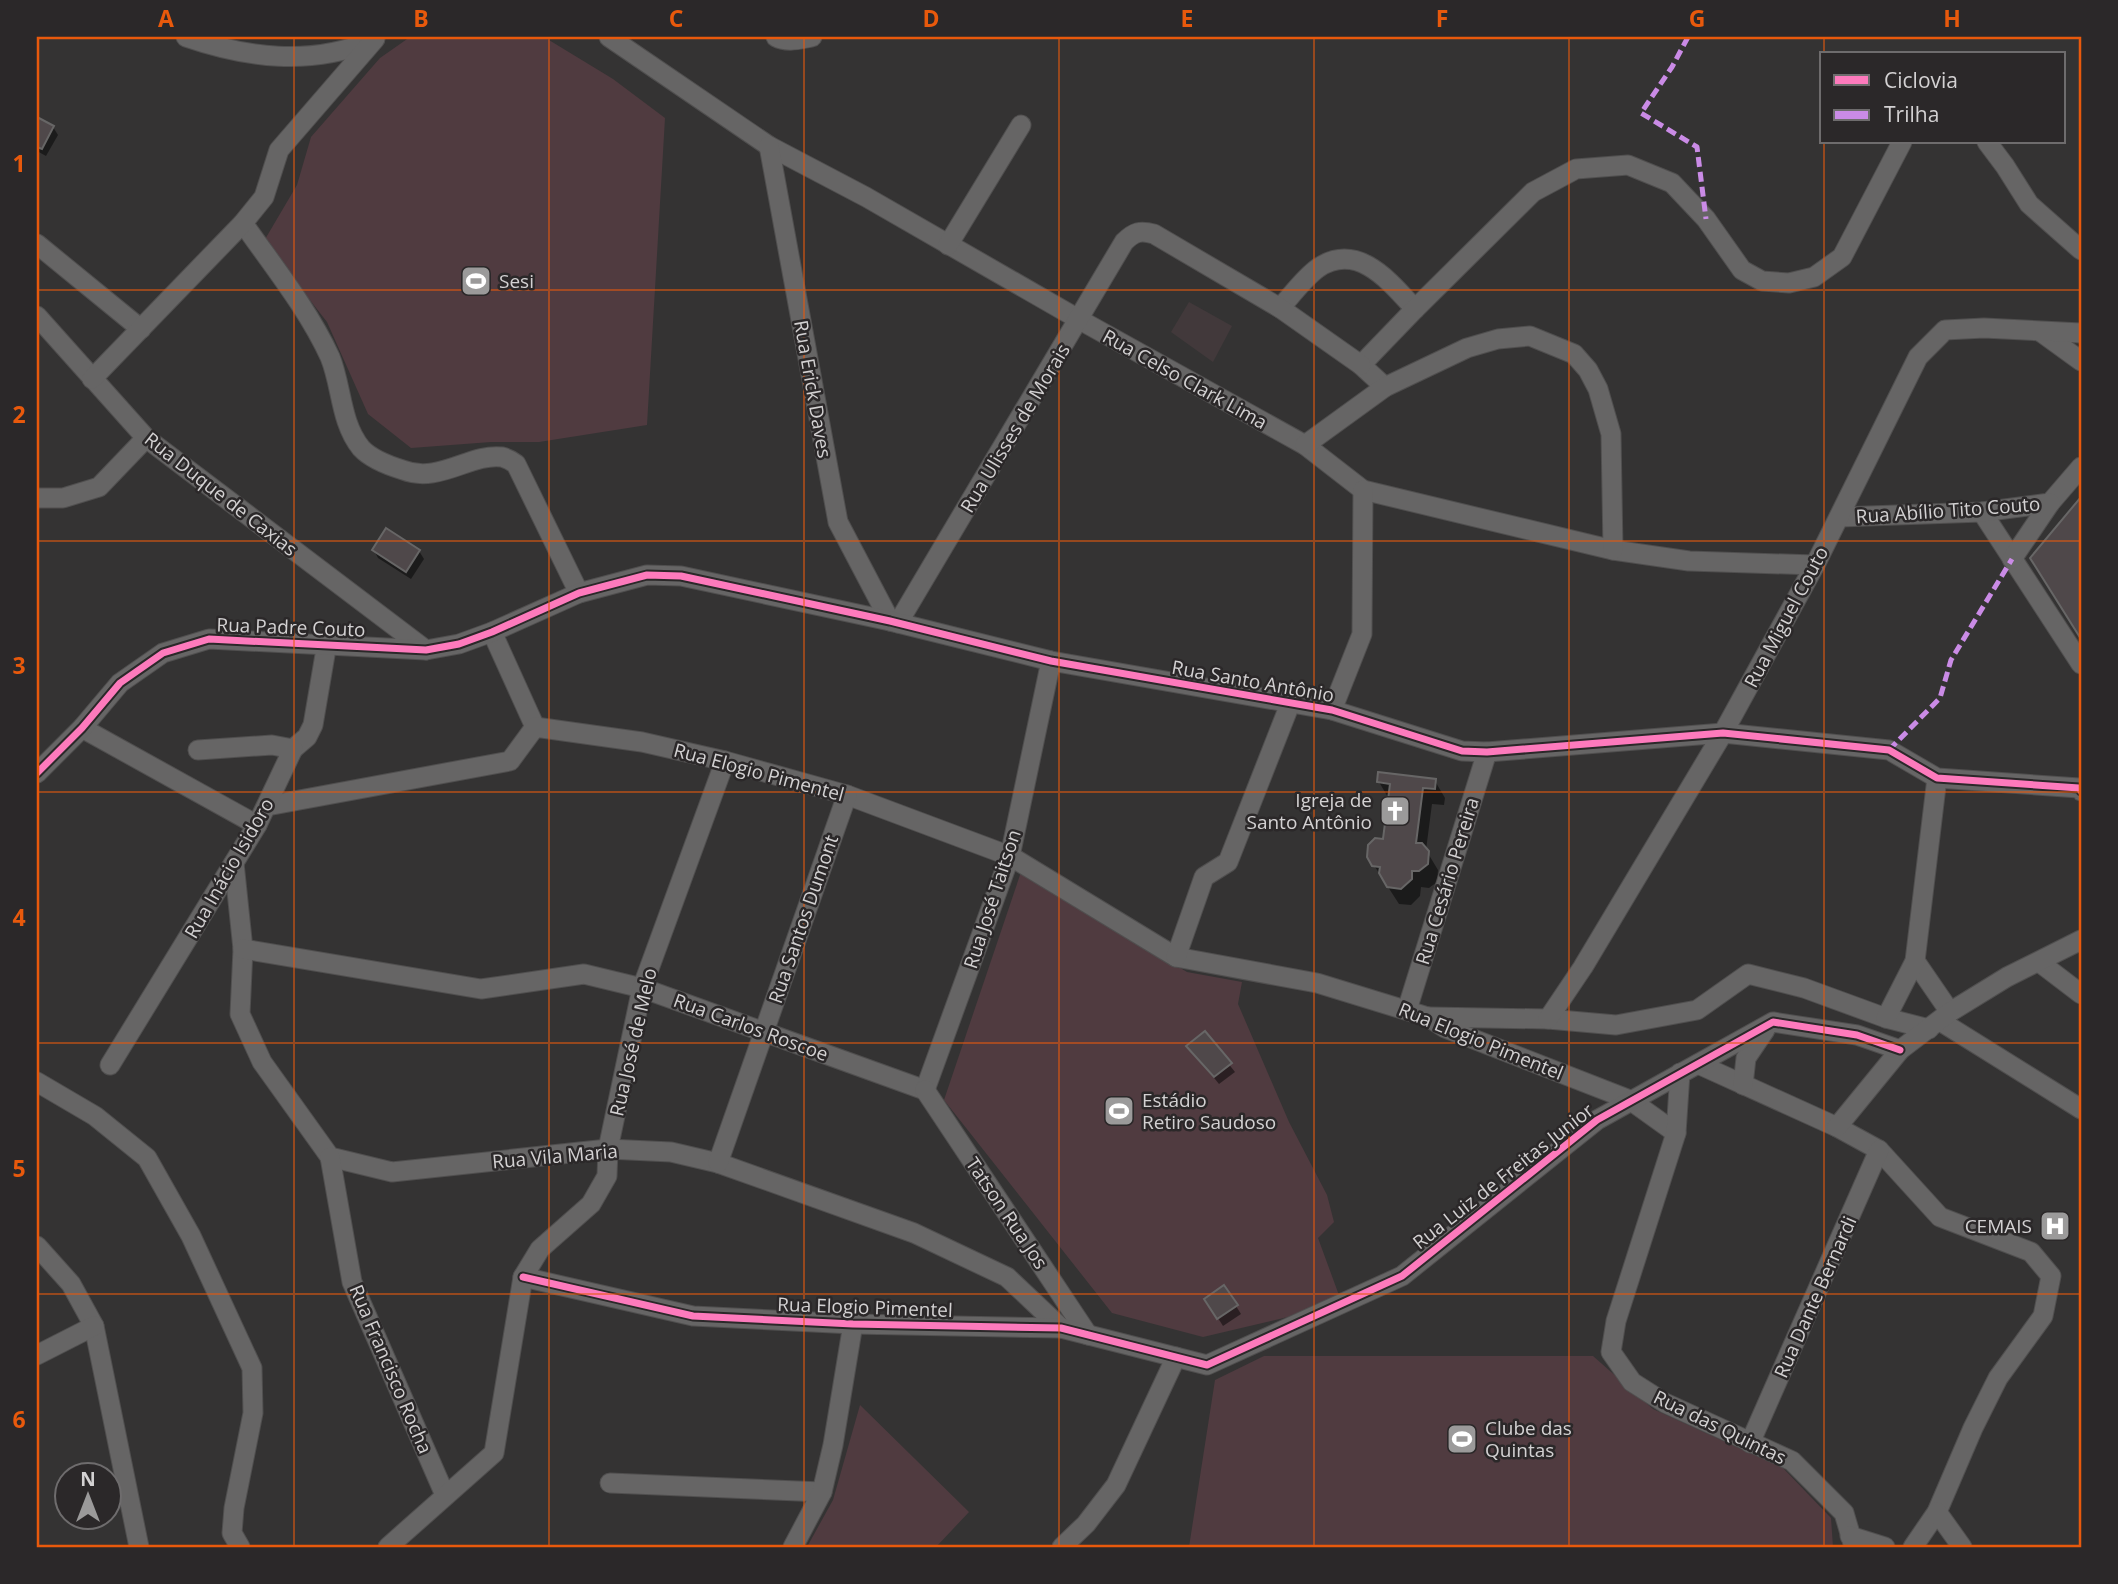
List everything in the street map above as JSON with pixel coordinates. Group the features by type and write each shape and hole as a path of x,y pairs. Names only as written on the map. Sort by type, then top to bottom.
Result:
{"street":[{"path":"186,37 221,49 297,58 337,53 376,38"},
{"name":"Rua Celso Clark Lima","path":"609,37 769,146 1305,445 1363,490 1613,550 1689,561 1815,565"},
{"path":"778,38 797,40 812,37"},
{"path":"92,379 243,223 264,197 279,150 376,38"},
{"path":"948,244 1021,125"},
{"path":"1361,365 1533,192 1576,169 1628,164 1672,183 1706,219 1742,270 1762,282 1789,284 1814,277 1842,257 1901,144"},
{"path":"1989,144 2006,166 2029,204 2081,250"},
{"name":"Rua Erick Daves","path":"769,146 838,523 894,622"},
{"path":"243,223 307,315 330,359 347,421 362,449 409,473 430,474 490,458 503,457 516,464 579,593"},
{"name":"Rua Ulisses de Morais","path":"894,622 1080,320 1124,242 1133,233 1143,230 1154,234 1280,308"},
{"path":"37,244 141,329"},
{"path":"1385,387 1361,365 1280,308 1317,269 1326,264 1355,259 1378,271 1415,309"},
{"name":"Rua Duque de Caxias","path":"37,316 146,438 426,650"},
{"name":"Rua Miguel Couto","path":"1548,1019 1583,967 1723,733 1840,517 1918,357 1945,330 1984,328 2081,333"},
{"path":"2041,332 2081,361"},
{"path":"1305,445 1385,387 1467,348 1498,339 1530,337 1574,354 1588,370 1598,389 1611,434 1613,550"},
{"path":"37,498 63,498 99,487 146,438"},
{"name":"Rua Abílio Tito Couto","path":"1840,517 1982,512 2050,503 2081,467"},
{"path":"1332,710 1362,634 1363,490"},
{"path":"2012,559 2050,503"},
{"path":"1982,512 2081,664"},
{"name":"Rua Santo Antônio","path":"426,650 458,644 492,632 579,593 648,575 681,576 894,622 1051,661 1332,710 1462,751 1487,752 1723,733 1889,750 1937,778 2079,788 2081,791"},
{"path":"267,806 510,761 535,727 492,632"},
{"name":"Rua Padre Couto","path":"37,773 82,729 120,682 163,653 208,639 426,650"},
{"name":"Rua Inácio Isidoro","path":"110,1065 257,825 293,749 307,737 313,725 327,643"},
{"name":"Rua José Taitson","path":"925,1090 1010,856 1051,661"},
{"path":"1176,957 1204,877 1228,862 1290,704"},
{"name":"Rua Elogio Pimentel","path":"535,727 642,742 725,761 847,795 1010,856 1176,957 1317,983 1428,1017 1445,1028 1630,1100 1676,1133"},
{"path":"82,729 257,825"},
{"path":"198,750 272,745 293,749"},
{"name":"Rua Cesário Pereira","path":"1407,1010 1487,752"},
{"name":"Rua José de Melo","path":"388,1547 494,1453 523,1277 540,1249 591,1204 607,1176 608,1149 642,988 725,761"},
{"path":"1886,1018 1915,961 1937,778"},
{"name":"Rua Santos Dumont","path":"718,1163 847,795"},
{"path":"234,863 243,949 240,1013 262,1062 330,1157"},
{"path":"1837,1127 1900,1050 2007,976 2081,940"},
{"name":"Rua Carlos Roscoe","path":"243,949 481,989 584,974 642,988 925,1090"},
{"path":"1915,961 1939,1021"},
{"path":"2039,962 2081,994"},
{"path":"1428,1017 1548,1019 1616,1025 1697,1010 1748,974 1804,988 1886,1018 1939,1021 2081,1108"},
{"path":"1743,1085 1746,1059 1759,1036 1773,1022 1857,1035 1900,1050"},
{"name":"Rua Luiz de Freitas Junior","path":"1207,1365 1402,1276 1597,1120 1773,1022"},
{"path":"1698,1064 1837,1127 1879,1150 1940,1217 2031,1252 2051,1276 2043,1316 1998,1378 1937,1512 1913,1547"},
{"path":"1676,1133 1680,1073"},
{"path":"37,1082 95,1116 147,1158 191,1236 252,1368 253,1413 234,1508 232,1533 240,1547"},
{"name":"Tatson Rua Jos","path":"925,1090 1088,1335"},
{"name":"Rua das Quintas","path":"1676,1133 1616,1321 1611,1352 1632,1382 1665,1403 1791,1461 1844,1513 1852,1541 1885,1547"},
{"name":"Rua Vila Maria","path":"330,1157 392,1172 608,1149 671,1152 718,1163 914,1233 1007,1277 1061,1328"},
{"name":"Rua Dante Bernardi","path":"1750,1443 1879,1150"},
{"name":"Rua Francisco Rocha","path":"330,1157 352,1282 445,1495"},
{"path":"37,1246 71,1284 94,1325 139,1547"},
{"name":"Rua Elogio Pimentel","path":"523,1277 693,1316 853,1324 1061,1328 1207,1365"},
{"path":"793,1547 822,1492 833,1445 853,1324"},
{"path":"37,1355 94,1325"},
{"path":"1062,1547 1086,1524 1116,1485 1176,1357"},
{"path":"610,1483 822,1492"},
{"path":"1937,1512 1962,1547"}],"shaded area":[{"name":"Sesi","path":"410,37 544,37 613,79 665,118 647,425 539,442 491,442 411,448 368,414 327,322 264,241 297,185 311,137 380,58"},
{"path":"1189,302 1232,326 1213,362 1171,332"},
{"name":"Estádio Retiro Saudoso","path":"1021,872 1187,972 1242,982 1238,1004 1289,1122 1327,1195 1334,1222 1318,1238 1340,1298 1292,1316 1203,1337 1112,1313 944,1100"},
{"name":"Clube das Quintas","path":"1264,1356 1593,1356 1653,1409 1783,1468 1831,1518 1833,1547 1189,1547 1215,1380"},
{"path":"860,1405 969,1512 936,1547 807,1547 833,1500"}],"building":[{"path":"37,117 54,126 42,149 37,147"},
{"path":"2081,497 2081,639 2030,558"},
{"path":"386,528 420,550 406,572 372,550"},
{"path":"1378,772 1436,779 1435,789 1423,788 1416,843 1422,843 1429,851 1428,864 1419,871 1412,871 1412,879 1401,889 1387,887 1379,873 1380,867 1372,866 1367,857 1368,845 1375,838 1383,839 1390,784 1377,782"},
{"path":"1205,1031 1232,1063 1214,1077 1186,1046"},
{"path":"1224,1285 1238,1305 1217,1319 1204,1299"}],"marked path":[{"path":"1688,37 1672,67 1641,113 1697,147 1706,219"},
{"path":"1889,750 1940,698 1951,660 2012,559"}],"cycle path":[{"path":"37,773 82,728 120,683 163,653 209,639 426,650 459,644 579,593 647,575 681,576 890,621 1051,661 1332,710 1462,751 1487,752 1723,733 1889,750 1937,778 2079,788 2081,791"},
{"path":"523,1277 693,1316 853,1324 1061,1328 1207,1365 1402,1276 1597,1120 1773,1022 1857,1035 1900,1050"}],"place":[{"name":"Sesi","path":"476,281"},
{"name":"Igreja de Santo Antônio","path":"1395,811"},
{"name":"Estádio Retiro Saudoso","path":"1119,1111"},
{"name":"CEMAIS","path":"2055,1226"},
{"name":"Clube das Quintas","path":"1462,1439"}]}
